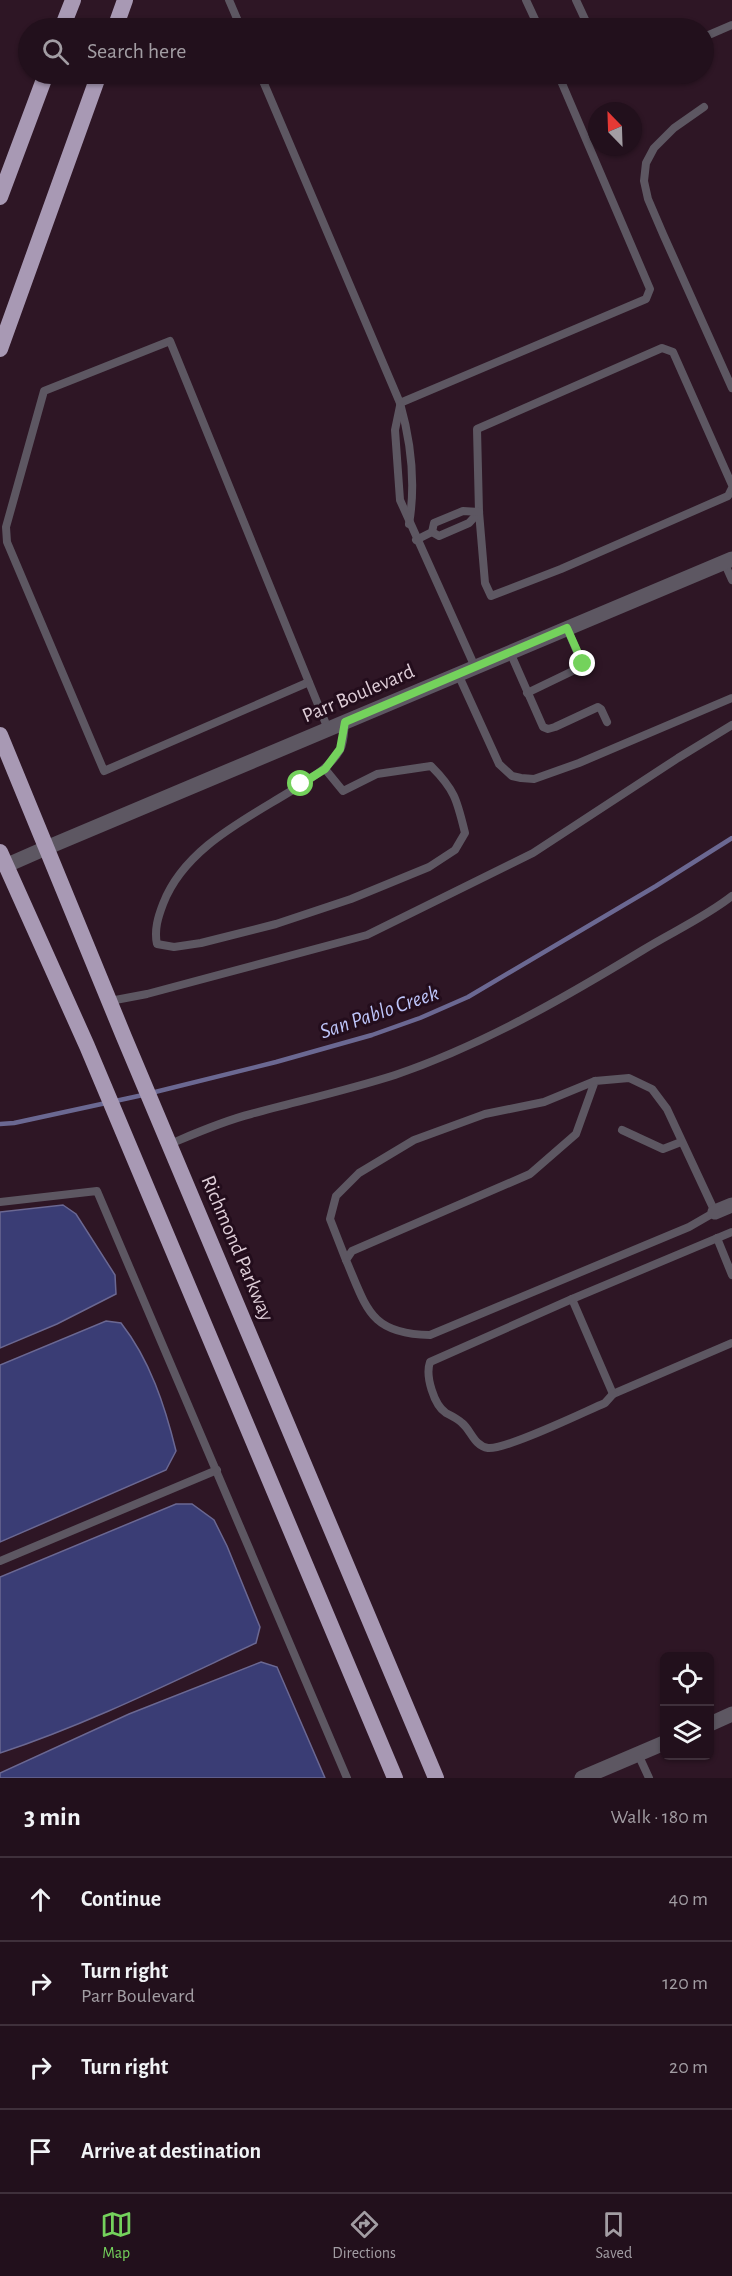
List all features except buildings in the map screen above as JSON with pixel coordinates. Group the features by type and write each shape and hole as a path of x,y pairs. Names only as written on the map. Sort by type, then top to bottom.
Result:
{"highway":[{"path":"66,18 73,0"},
{"path":"119,18 125,0"},
{"path":"0,197 42,84"},
{"path":"0,349 95,84"},
{"name":"Richmond Parkway","path":"0,735 124,1037 436,1778"},
{"path":"2,862 87,1046 394,1778"}],"street":[{"name":"Parr Boulevard","path":"2,862 46,848 728,560"},
{"path":"715,1212 732,1205"},
{"path":"714,1722 732,1714"},
{"path":"582,1778 660,1745"}],"lane":[{"path":"229,0 237,18"},
{"path":"526,0 534,18"},
{"path":"576,0 584,18"},
{"path":"714,32 732,25"},
{"path":"265,84 400,403 407,430 413,497 409,524"},
{"path":"400,403 646,299 650,289 562,84"},
{"path":"704,107 674,128 654,148 646,164 644,181 648,199 732,388"},
{"path":"309,682 104,771 8,542 6,527 44,391 170,341 309,682 328,729"},
{"path":"662,348 673,352 732,486 728,496 561,569 491,596 485,583 479,512 477,429 662,348"},
{"path":"722,366 732,361"},
{"path":"400,403 395,430 400,500 475,667"},
{"path":"416,540 432,532 434,524 463,511 479,512"},
{"path":"432,532 439,536 469,523 479,512"},
{"path":"728,560 732,580"},
{"path":"527,693 583,666 567,628"},
{"path":"510,652 543,728 555,727 598,707 607,722"},
{"path":"458,674 499,764 512,776 521,778 534,778 579,763 732,698"},
{"path":"325,769 343,791 377,774 430,766 449,784 459,807 465,833 455,850 429,867 351,899 276,924 212,940 174,947 157,944 155,934 169,889 191,860 220,836 325,769 340,749 345,722"},
{"path":"110,1002 367,934 533,853 732,725"},
{"path":"170,1144 250,1114 396,1074 497,1033 579,986 609,972 714,910 732,896"},
{"path":"629,1078 652,1089 667,1109 681,1142 715,1212 689,1227 430,1335 409,1335 392,1330 376,1320 366,1308 330,1219 336,1196 359,1173 414,1140 485,1114 544,1102 595,1081 629,1078"},
{"path":"346,1260 352,1251 530,1174 576,1134 595,1081"},
{"path":"622,1130 663,1149 681,1142"},
{"path":"0,1202 97,1191 218,1470 347,1778"},
{"path":"732,1232 430,1362 428,1373 441,1409 464,1423 476,1442 488,1448 510,1444 595,1407 605,1402 613,1394 732,1343"},
{"path":"717,1238 732,1275"},
{"path":"572,1299 613,1394"},
{"path":"0,1561 218,1470"},
{"path":"638,1754 649,1778"}],"shaded area":[{"path":"63,1205 76,1214 115,1275 116,1294 57,1324 0,1348 0,1212"},
{"path":"106,1321 121,1323 140,1352 161,1400 176,1451 166,1470 0,1542 0,1365"},
{"path":"176,1504 192,1504 214,1520 260,1627 256,1643 98,1716 0,1753 0,1577"},
{"path":"261,1662 277,1667 325,1778 0,1778 0,1773 129,1714"}],"waterway":[{"name":"San Pablo Creek","path":"151,1093 372,1035 420,1018 468,997 656,886 732,838"},
{"name":"San Pablo Creek","path":"0,1124 14,1123 143,1095"}],"route":[{"path":"301,784 325,769 340,749 345,722 567,628 583,664"}]}
